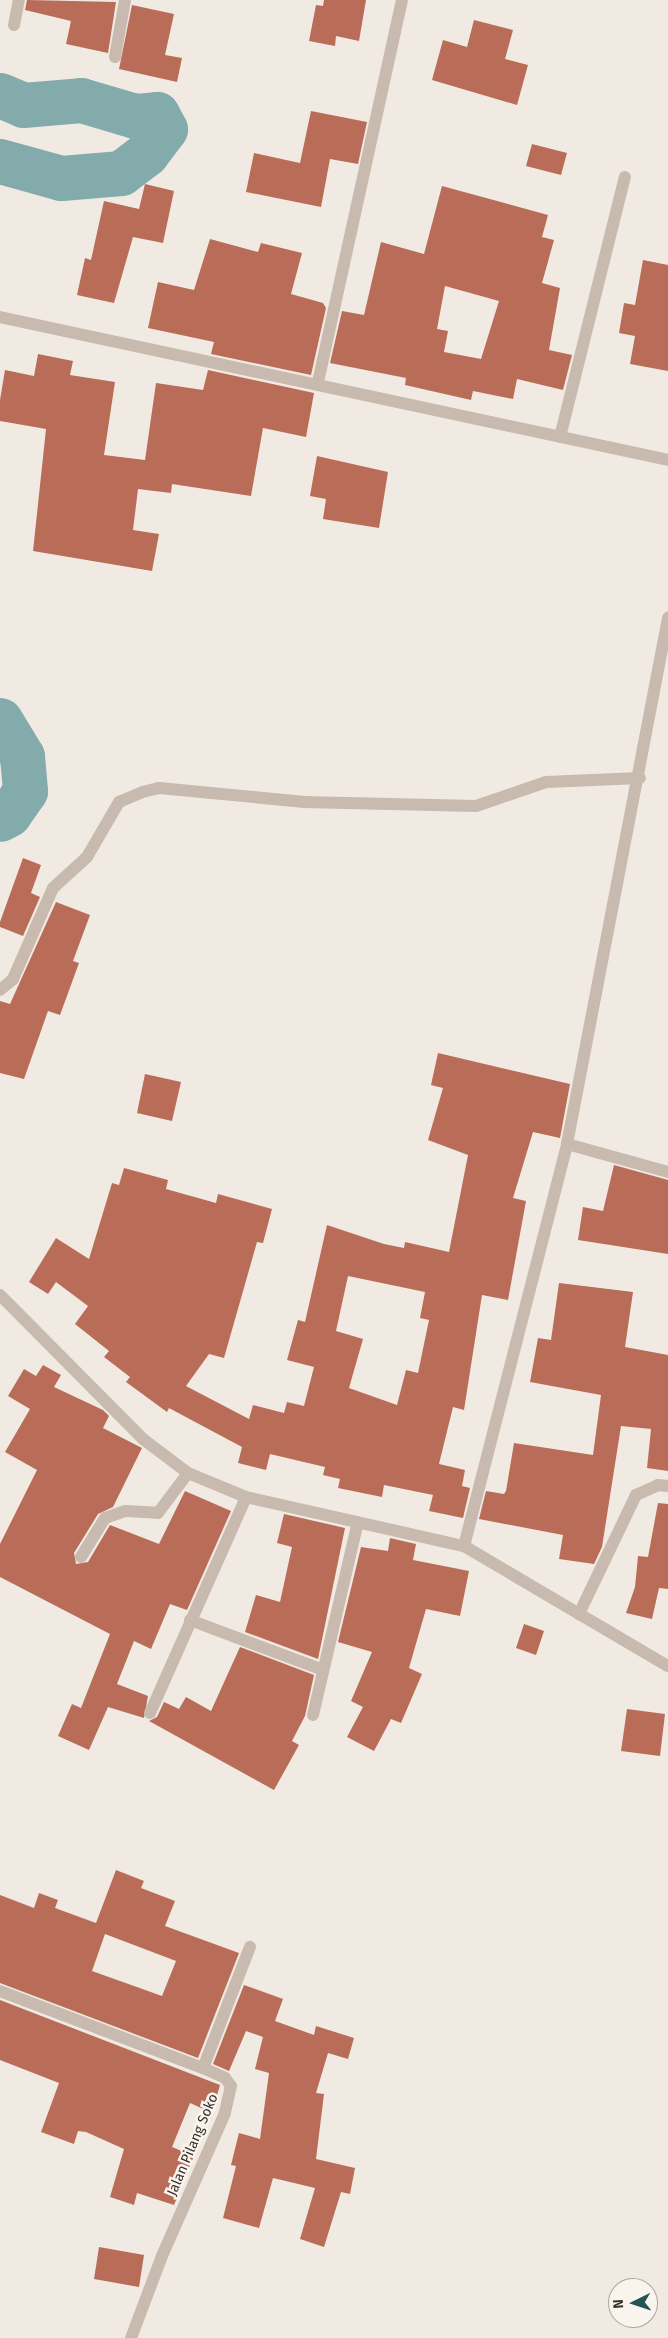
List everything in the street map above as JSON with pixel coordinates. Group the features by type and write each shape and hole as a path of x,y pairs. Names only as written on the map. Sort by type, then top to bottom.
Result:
{"street":[{"path":"14,25 18,0"},
{"path":"115,57 125,0"},
{"path":"318,382 402,0"},
{"path":"560,437 625,177"},
{"path":"0,317 318,382 668,460"},
{"path":"464,1546 567,1144 640,778 668,618"},
{"path":"0,990 13,979 53,888 87,857 119,802 142,792 159,788 304,802 476,806 546,782 640,778"},
{"path":"567,1144 668,1172"},
{"path":"0,1295 143,1439 188,1473 246,1497 464,1546 668,1666"},
{"path":"81,1557 105,1518 125,1511 158,1513 188,1473"},
{"path":"579,1614 636,1495 658,1485 668,1486"},
{"path":"150,1713 246,1497"},
{"path":"313,1715 358,1522"},
{"path":"190,1620 323,1670"},
{"path":"203,2068 250,1946"},
{"name":"Jalan Pilang Soko","path":"0,1991 225,2078 230,2097 131,2338"}],"building":[{"path":"27,0 116,2 108,53 66,44 71,21 25,10"},
{"path":"324,0 366,0 359,41 336,36 335,46 309,41 316,5 323,6"},
{"path":"132,5 174,14 165,55 182,58 177,82 119,69"},
{"path":"474,20 513,30 505,59 528,65 517,105 432,80 443,40 467,47"},
{"path":"311,111 367,122 358,164 330,159 321,207 246,192 254,153 300,163"},
{"path":"532,144 567,153 561,175 526,166"},
{"path":"145,184 174,191 163,243 133,237 114,303 77,295 85,258 91,260 104,201 139,209"},
{"path":"442,186 548,215 542,237 554,240 542,283 560,288 549,350 572,355 563,390 517,379 513,399 473,391 471,400 405,385 406,378 330,363 342,311 364,315 381,242 424,254","holes":["445,286 499,301 481,359 444,352 448,331 437,329"]},
{"path":"210,239 258,252 261,243 302,253 291,294 323,303 326,308 311,375 211,354 214,342 148,328 158,282 194,290"},
{"path":"643,260 668,265 668,371 630,364 635,336 619,333 624,303 635,305"},
{"path":"38,354 73,361 70,375 115,382 104,455 145,460 156,383 203,390 208,370 314,393 306,437 263,428 251,496 172,484 171,493 138,489 133,530 159,534 152,571 33,551 46,429 0,421 0,400 5,370 34,376"},
{"path":"317,456 388,472 379,528 323,519 326,499 310,496"},
{"path":"23,858 41,865 31,893 40,897 23,936 0,927 0,922"},
{"path":"56,902 90,915 73,961 79,963 60,1015 48,1011 24,1079 0,1073 0,1001 10,1004"},
{"path":"438,1053 570,1084 560,1138 533,1132 513,1198 526,1201 508,1300 482,1295 464,1410 453,1407 439,1464 465,1470 462,1486 470,1488 463,1518 429,1511 433,1495 384,1485 382,1497 338,1488 340,1479 323,1475 325,1467 270,1454 266,1470 238,1463 242,1447 169,1408 167,1412 126,1382 130,1377 104,1357 109,1351 75,1324 88,1306 56,1282 48,1294 29,1282 56,1238 89,1259 112,1183 119,1185 124,1168 168,1180 166,1189 216,1203 218,1194 272,1209 263,1243 257,1242 224,1358 209,1354 186,1386 249,1419 253,1405 284,1413 287,1402 304,1406 314,1367 287,1360 298,1320 305,1322 327,1225 384,1244 404,1248 405,1242 449,1252 468,1155 428,1140 443,1088 431,1085","holes":["348,1276 425,1292 420,1318 429,1320 418,1373 406,1370 397,1405 349,1388 363,1339 336,1331"]},
{"path":"145,1074 181,1082 172,1121 137,1113"},
{"path":"614,1165 668,1180 668,1254 578,1240 583,1207 603,1211"},
{"path":"559,1283 633,1292 625,1347 668,1355 668,1471 647,1468 651,1429 621,1426 602,1547 594,1564 559,1559 563,1535 479,1519 486,1491 504,1494 506,1491 514,1443 593,1455 601,1395 530,1382 538,1338 551,1340"},
{"path":"43,1365 61,1375 54,1387 103,1410 109,1416 103,1428 142,1448 113,1507 98,1514 74,1553 76,1564 88,1562 110,1525 159,1544 185,1491 231,1511 187,1610 170,1604 151,1649 134,1641 117,1684 148,1696 144,1718 108,1707 89,1750 58,1736 72,1704 81,1708 110,1634 0,1577 0,1544 37,1470 5,1452 30,1409 8,1396 24,1369 36,1376"},
{"path":"658,1503 668,1504 668,1589 659,1588 652,1619 626,1613 635,1587 638,1556 648,1557"},
{"path":"284,1514 345,1528 318,1659 245,1632 256,1595 280,1602 292,1547 277,1543"},
{"path":"390,1538 416,1544 413,1560 469,1571 460,1616 426,1609 409,1668 422,1674 401,1723 391,1719 374,1751 347,1737 363,1707 351,1701 372,1652 338,1642 361,1547 388,1551"},
{"path":"524,1624 544,1631 536,1655 516,1648"},
{"path":"240,1647 314,1675 305,1716 292,1741 299,1745 274,1790 149,1721 157,1717 164,1702 179,1709 186,1697 211,1711"},
{"path":"627,1709 665,1714 660,1756 621,1751"},
{"path":"116,1870 144,1881 141,1888 175,1901 165,1926 239,1953 198,2058 0,1983 0,1895 34,1908 39,1893 58,1900 55,1908 96,1923","holes":["105,1934 176,1961 162,1996 92,1971"]},
{"path":"244,1985 283,1999 275,2021 314,2035 316,2026 354,2038 348,2059 328,2053 316,2093 324,2094 316,2159 355,2168 350,2194 341,2192 324,2247 300,2239 315,2188 273,2178 259,2228 223,2218 236,2166 231,2165 239,2133 260,2139 269,2073 255,2069 263,2037 246,2031 229,2071 213,2064"},
{"path":"0,2000 220,2085 212,2113 190,2103 172,2147 194,2156 174,2205 137,2193 134,2205 110,2197 124,2149 86,2132 78,2131 74,2144 41,2132 59,2083 0,2060"},
{"path":"99,2247 144,2255 139,2287 94,2279"}],"waterway":[{"path":"0,95 23,105 81,100 135,116 157,114 165,129 146,154 121,173 61,178 0,161"},
{"path":"0,720 22,756 25,791 9,814 0,819"}]}
